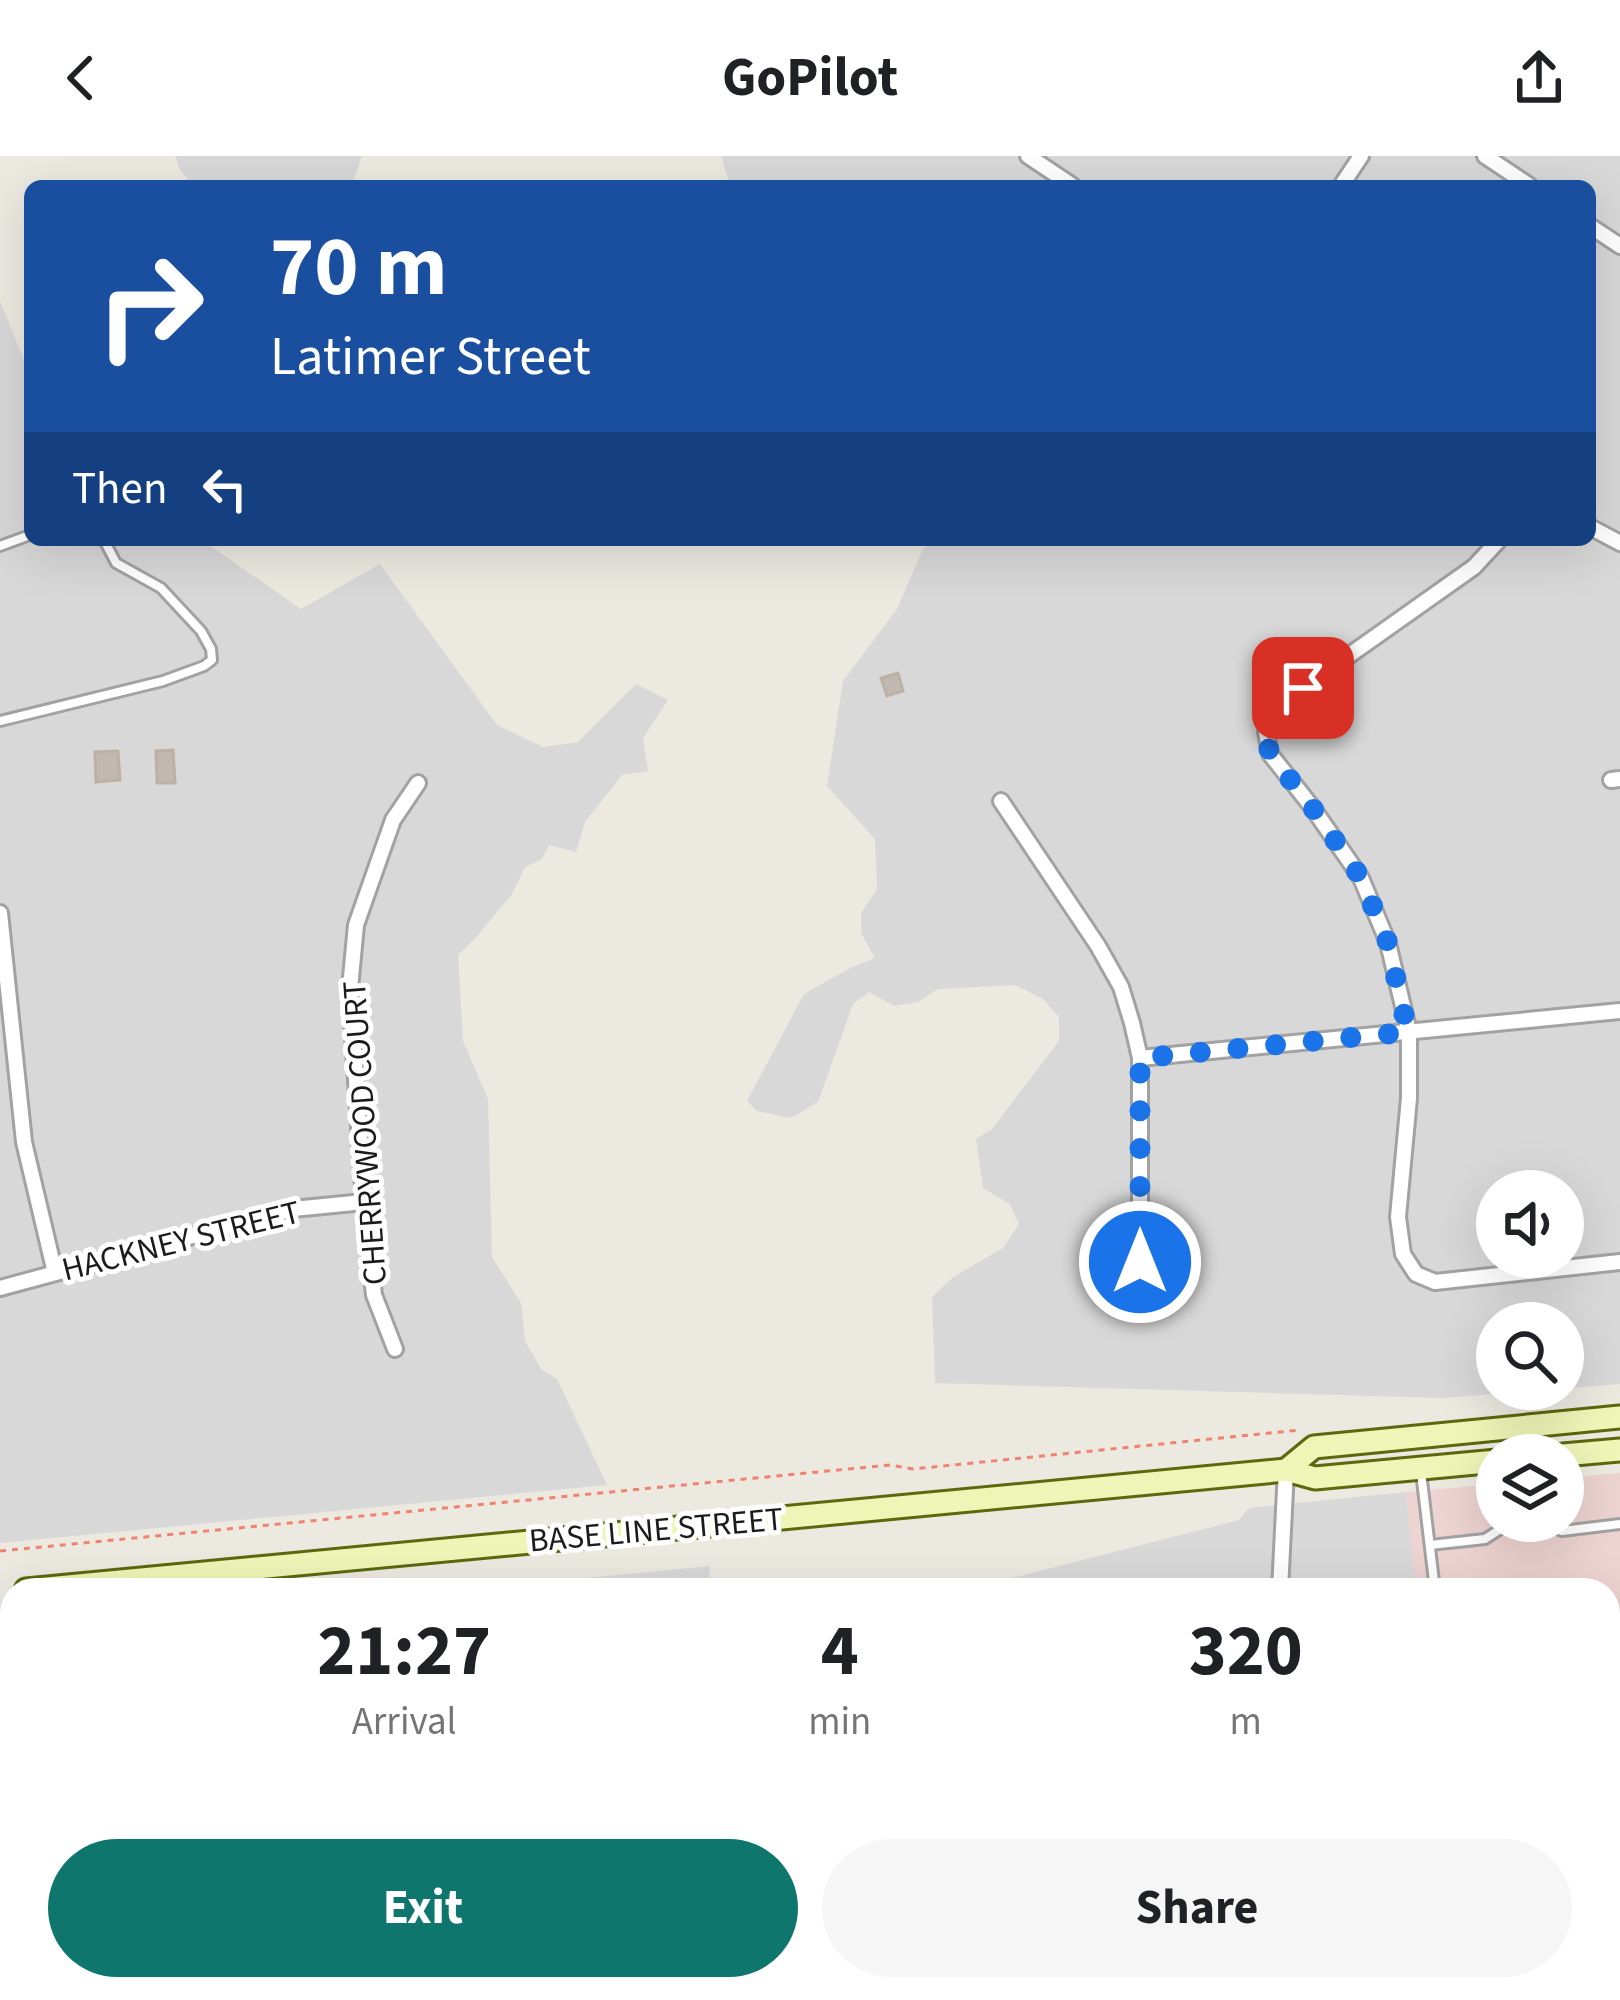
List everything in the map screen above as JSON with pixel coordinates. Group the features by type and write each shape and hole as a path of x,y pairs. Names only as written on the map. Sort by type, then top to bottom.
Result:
{"main road":[{"name":"BASE LINE STREET","path":"1286,1470 1314,1448 1620,1417"},
{"path":"1584,1453 1620,1450"},
{"name":"BASE LINE STREET","path":"152,1578 1286,1470 1316,1478 1476,1463"}],"street":[{"path":"1028,156 1064,180"},
{"path":"1485,156 1522,180"},
{"path":"1493,546 1474,567 1269,712 1265,732 1270,754 1361,878 1388,943 1408,1032 1409,1098 1398,1217 1403,1254 1416,1274 1435,1282 1620,1262"},
{"name":"CHERRYWOOD COURT","path":"395,1349 374,1295 350,988 356,925 392,820 418,783"},
{"path":"1001,801 1121,987 1140,1058 1140,1262"},
{"path":"0,913 24,1142 56,1274"},
{"path":"1140,1058 1620,1011"},
{"name":"HACKNEY STREET","path":"0,1288 293,1209 364,1202"},
{"path":"1281,1578 1286,1470"}],"lane":[{"path":"0,721 163,680 212,660 212,650 201,632 161,588 116,563 107,546"},
{"path":"1421,1468 1434,1578"},
{"path":"1584,1528 1620,1524"},
{"path":"1430,1546 1476,1540"}],"path":[{"path":"0,1551 1314,1429"}],"shaded area":[{"path":"175,156 362,156 354,180 189,180"},
{"path":"721,156 1620,156 1620,1384 1584,1387 1584,1302 1476,1302 1476,1395 935,1383 932,1297 953,1277 1003,1248 1019,1224 1010,1204 983,1188 976,1139 992,1129 1059,1041 1059,1017 1043,999 1015,985 938,989 918,1002 894,1006 869,992 853,1004 818,1102 791,1118 757,1111 747,1101 804,994 875,958 861,933 861,913 877,889 875,839 827,786 843,681 897,609 927,546 1596,546 1596,180 728,180"},
{"path":"0,301 24,360 24,546 211,546 301,609 380,564 497,725 543,747 578,742 636,684 668,700 643,738 648,771 622,775 585,822 576,852 549,845 542,859 525,867 512,894 458,955 463,1041 488,1099 492,1257 521,1303 525,1341 541,1369 557,1379 607,1485 0,1543"},
{"path":"1620,1473 1620,1578 1415,1578 1406,1492 1476,1486 1476,1542 1584,1542 1584,1476"},
{"path":"1406,1492 1416,1578 1013,1578 1239,1520 1249,1508"},
{"path":"710,1566 709,1578 586,1578"}],"building":[{"path":"898,673 903,691 887,696 881,678"},
{"path":"173,750 175,783 157,783 156,751"},
{"path":"118,751 120,780 96,782 95,752"}],"route":[{"path":"1140,1262 1140,1058 1408,1032 1388,943 1361,878 1270,754 1265,732 1269,712 1303,688"}]}
